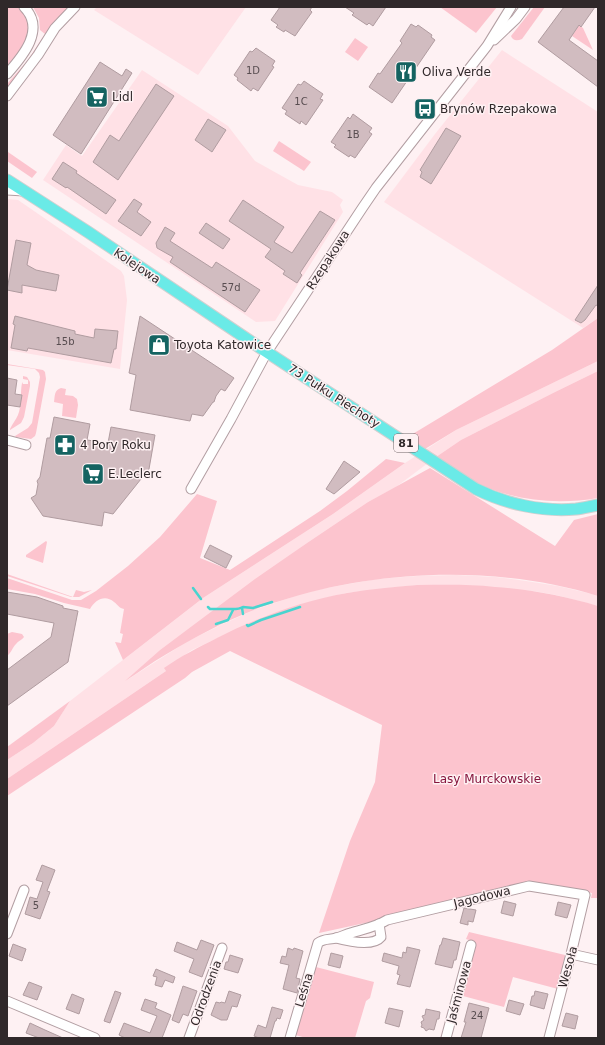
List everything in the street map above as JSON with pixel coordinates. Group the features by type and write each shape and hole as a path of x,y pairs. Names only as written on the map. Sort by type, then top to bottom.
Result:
{"main road":[{"name":"Kolejowa","path":"7,180 268,352"},
{"name":"73 Pułku Piechoty","path":"268,352 458,478 490,496 521,505 549,509 577,509 598,505"}],"street":[{"path":"7,74 28,47 32,37 32,19 24,7"},
{"path":"7,96 38,55 55,28 75,7"},
{"name":"Rzepakowa","path":"191,489 268,352 368,199 487,46 512,7"},
{"name":"Rzepakowa","path":"487,46 516,19 525,7"},
{"path":"7,190 24,191"},
{"path":"7,440 26,445"},
{"name":"Jagodowa","path":"318,942 336,938 387,920 529,886 585,895"},
{"path":"7,934 24,890"},
{"name":"Wesoła","path":"549,1038 585,895"},
{"name":"Jagodowa","path":"336,938 348,941 374,942 381,938 379,924"},
{"name":"Leśna","path":"290,1038 318,942"},
{"name":"Jaśminowa","path":"446,1038 471,945"},
{"name":"Odrodzenia","path":"189,1038 222,948"},
{"path":"571,954 598,960"},
{"path":"7,1001 95,1038"}],"shaded area":[{"path":"97,7 246,7 198,75 94,10"},
{"path":"502,50 598,112 598,318 583,328 384,202 435,134"},
{"path":"142,70 228,126 255,161 298,185 332,192 343,200 340,205 343,212 275,321 256,322 43,180 66,145 82,156"},
{"path":"7,199 18,200 121,271 124,276 127,300 120,369 7,350"},
{"path":"598,361 598,371 461,440 396,487 368,502 307,543 160,650 127,680 188,641 254,610 301,594 377,579 456,575 496,577 558,586 592,594 598,596 598,606 556,595 533,591 456,585 417,585 346,593 302,604 265,616 192,650 165,668 166,671 7,779 7,760 33,743 54,726 70,701 203,598 333,514 405,463 456,430"}],"green space":[{"path":"7,7 19,7 27,17 29,24 27,38 24,44 7,68"},
{"path":"33,7 69,7 7,89 7,84 28,60 45,34 40,30 39,18"},
{"path":"440,7 497,7 476,33"},
{"path":"534,7 545,7 522,39 514,40 511,36"},
{"path":"579,25 583,28 593,50 572,36"},
{"path":"355,38 368,47 358,61 345,52"},
{"path":"279,141 311,162 304,171 273,151"},
{"path":"8,152 37,172 32,178 7,161"},
{"path":"598,318 598,361 456,430 425,449 404,435 411,435 552,350"},
{"path":"7,364 43,370 45,372 46,379 36,433 31,439 15,436 28,428 32,423 40,377 39,373 35,369"},
{"path":"598,371 598,498 551,501 535,500 504,494 475,482 436,457 461,440"},
{"path":"23,376 27,377 30,382 24,417 21,423 10,430 19,411 22,382 23,384 28,384 28,380 23,379"},
{"path":"61,388 66,389 65,395 73,396 77,399 78,405 76,418 62,416 63,404 54,402 56,392"},
{"path":"386,459 405,463 333,514 203,598 123,660 115,642 121,643 123,634 120,633 124,609 111,600 107,598 100,599 90,609 35,594 7,589 7,578 72,600 81,600 96,591 128,566 160,537 197,494 217,501 200,558 230,570 320,511"},
{"path":"430,468 555,546 574,520 598,514 598,596 560,586 520,579 479,576 438,575 397,577 357,582 317,590 260,607 186,642 125,681 160,650 255,579 368,502"},
{"path":"46,541 43,563 26,557 26,555"},
{"path":"7,574 73,597 7,576"},
{"name":"Lasy Murckowskie","path":"417,585 476,585 521,589 560,596 598,606 598,898 591,898 592,893 534,882 411,913 319,933 350,841 375,782 382,725 230,651 192,672 7,796 7,779 166,671 164,668 183,656 233,630 280,611 313,600 382,588"},
{"path":"76,590 84,592 92,590 79,597 73,597"},
{"path":"12,632 22,634 24,637 17,643 7,656 7,634"},
{"path":"70,701 54,726 33,743 7,760 7,747"},
{"path":"469,932 565,955 558,989 513,977 504,1007 463,996 475,942 466,939"},
{"path":"312,966 374,982 370,998 366,1001 355,1038 306,1038 292,1034"}],"building":[{"path":"280,7 312,7 310,10 312,12 295,36 276,27 278,25 271,20"},
{"path":"345,7 386,7 373,26 369,23 367,25 352,15 354,13"},
{"path":"564,7 595,7 581,27 579,25 569,40 598,61 598,87 538,42"},
{"path":"411,24 416,27 418,25 432,35 431,37 435,40 392,103 369,87 378,73 380,74 402,43 400,41"},
{"path":"256,48 275,61 272,66 274,67 258,91 253,88 251,91 237,80 238,78 234,75 250,51 252,52"},
{"name":"Lidl","path":"100,62 122,76 126,69 132,73 81,154 53,135"},
{"path":"304,81 323,94 320,99 323,100 306,125 301,121 300,124 285,114 287,111 282,108 298,84 301,85"},
{"path":"156,84 174,96 118,180 93,162 110,135 119,141"},
{"path":"353,114 372,128 369,132 372,134 355,158 350,155 349,157 334,147 336,145 331,142 348,117 350,119"},
{"path":"208,119 226,130 212,152 195,140"},
{"path":"446,128 461,136 431,184 420,177 422,172 420,170"},
{"path":"63,162 77,171 76,173 116,200 106,214 67,187 66,188 52,179"},
{"path":"134,199 142,204 137,212 151,222 141,236 118,221"},
{"path":"243,200 284,227 274,242 292,253 320,211 335,220 300,273 302,275 297,283 283,274 285,271 265,257 271,249 229,221"},
{"path":"206,223 230,239 223,249 199,233"},
{"path":"165,227 175,233 170,241 212,268 216,262 260,290 245,312 170,262 173,257 157,248 156,243"},
{"path":"16,240 31,243 27,265 36,270 59,275 56,291 22,285 22,293 7,290"},
{"path":"598,285 598,306 596,305 581,323 575,320"},
{"path":"15,316 75,331 75,334 94,338 95,329 118,331 116,349 114,349 111,363 28,348 27,351 11,348"},
{"name":"Toyota Katowice","path":"140,316 234,378 225,391 221,389 214,402 203,416 192,414 190,421 130,410 136,375 129,373"},
{"path":"7,378 17,380 15,394 22,395 20,407 7,405"},
{"name":"E.Leclerc","path":"54,417 90,424 87,440 108,443 111,427 155,435 149,469 113,514 104,512 102,526 43,516 31,498 36,495 38,484 37,481 40,477 47,438 50,438"},
{"path":"344,461 360,472 334,494 326,489"},
{"path":"210,545 232,556 226,568 204,557"},
{"path":"7,592 37,597 63,606 63,608 78,611 68,662 7,706 7,670 51,637 54,623 7,614"},
{"path":"42,865 55,870 47,891 50,892 40,919 25,914 30,897 37,899 43,882 36,880"},
{"path":"504,901 516,904 513,916 501,913"},
{"path":"558,902 571,905 567,918 555,915"},
{"path":"464,908 476,910 473,922 468,921 468,925 460,923"},
{"path":"443,938 460,942 456,960 454,960 452,968 435,964"},
{"path":"201,940 214,945 202,977 189,972 194,959 174,951 177,942 197,950"},
{"path":"13,944 26,949 22,961 9,956"},
{"path":"407,947 420,950 410,987 397,984 400,975 397,974 399,966 382,961 384,953 402,958 403,952 406,953"},
{"path":"288,948 303,951 296,978 300,979 297,993 283,989 289,965 280,963 282,956 286,957"},
{"path":"331,953 343,956 340,968 328,965"},
{"path":"230,955 243,959 238,973 224,969"},
{"path":"156,969 175,977 173,983 165,980 162,987 155,985 157,977 153,976"},
{"path":"29,982 42,987 37,1000 23,995"},
{"path":"183,986 197,991 188,1016 183,1014 179,1023 172,1020"},
{"path":"115,991 121,993 110,1023 104,1021"},
{"path":"229,991 241,995 237,1007 232,1006 227,1020 221,1020 211,1015 216,1002 225,1003"},
{"path":"535,991 548,994 544,1009 530,1005"},
{"path":"72,994 84,999 79,1014 66,1009"},
{"path":"145,999 157,1003 155,1008 171,1015 162,1038 125,1038 119,1035 124,1023 150,1033 157,1016 141,1010"},
{"path":"509,1000 524,1004 520,1015 506,1011"},
{"path":"469,1003 489,1008 481,1038 461,1038 466,1022 464,1022"},
{"path":"272,1007 283,1010 280,1019 277,1018 275,1021 270,1038 259,1038 254,1036 258,1025 266,1028"},
{"path":"389,1008 403,1011 399,1027 385,1023"},
{"path":"426,1009 440,1012 439,1019 437,1019 434,1030 429,1029 426,1031 421,1027 421,1022 424,1020 422,1016 425,1015"},
{"path":"566,1013 578,1016 575,1029 562,1026"},
{"path":"30,1023 63,1038 39,1038 26,1033"}],"waterway":[{"path":"193,588 201,599"},
{"path":"208,607 210,609 239,609 243,607 253,608 272,602"},
{"path":"247,625 248,626 300,607"},
{"path":"242,608 243,614"},
{"path":"216,624 228,620 233,610"}],"place":[{"name":"Oliva Verde","path":"406,72"},
{"name":"Lidl","path":"97,97"},
{"name":"Brynów Rzepakowa","path":"425,109"},
{"name":"Toyota Katowice","path":"159,345"},
{"name":"4 Pory Roku","path":"65,445"},
{"name":"E.Leclerc","path":"93,474"}]}
